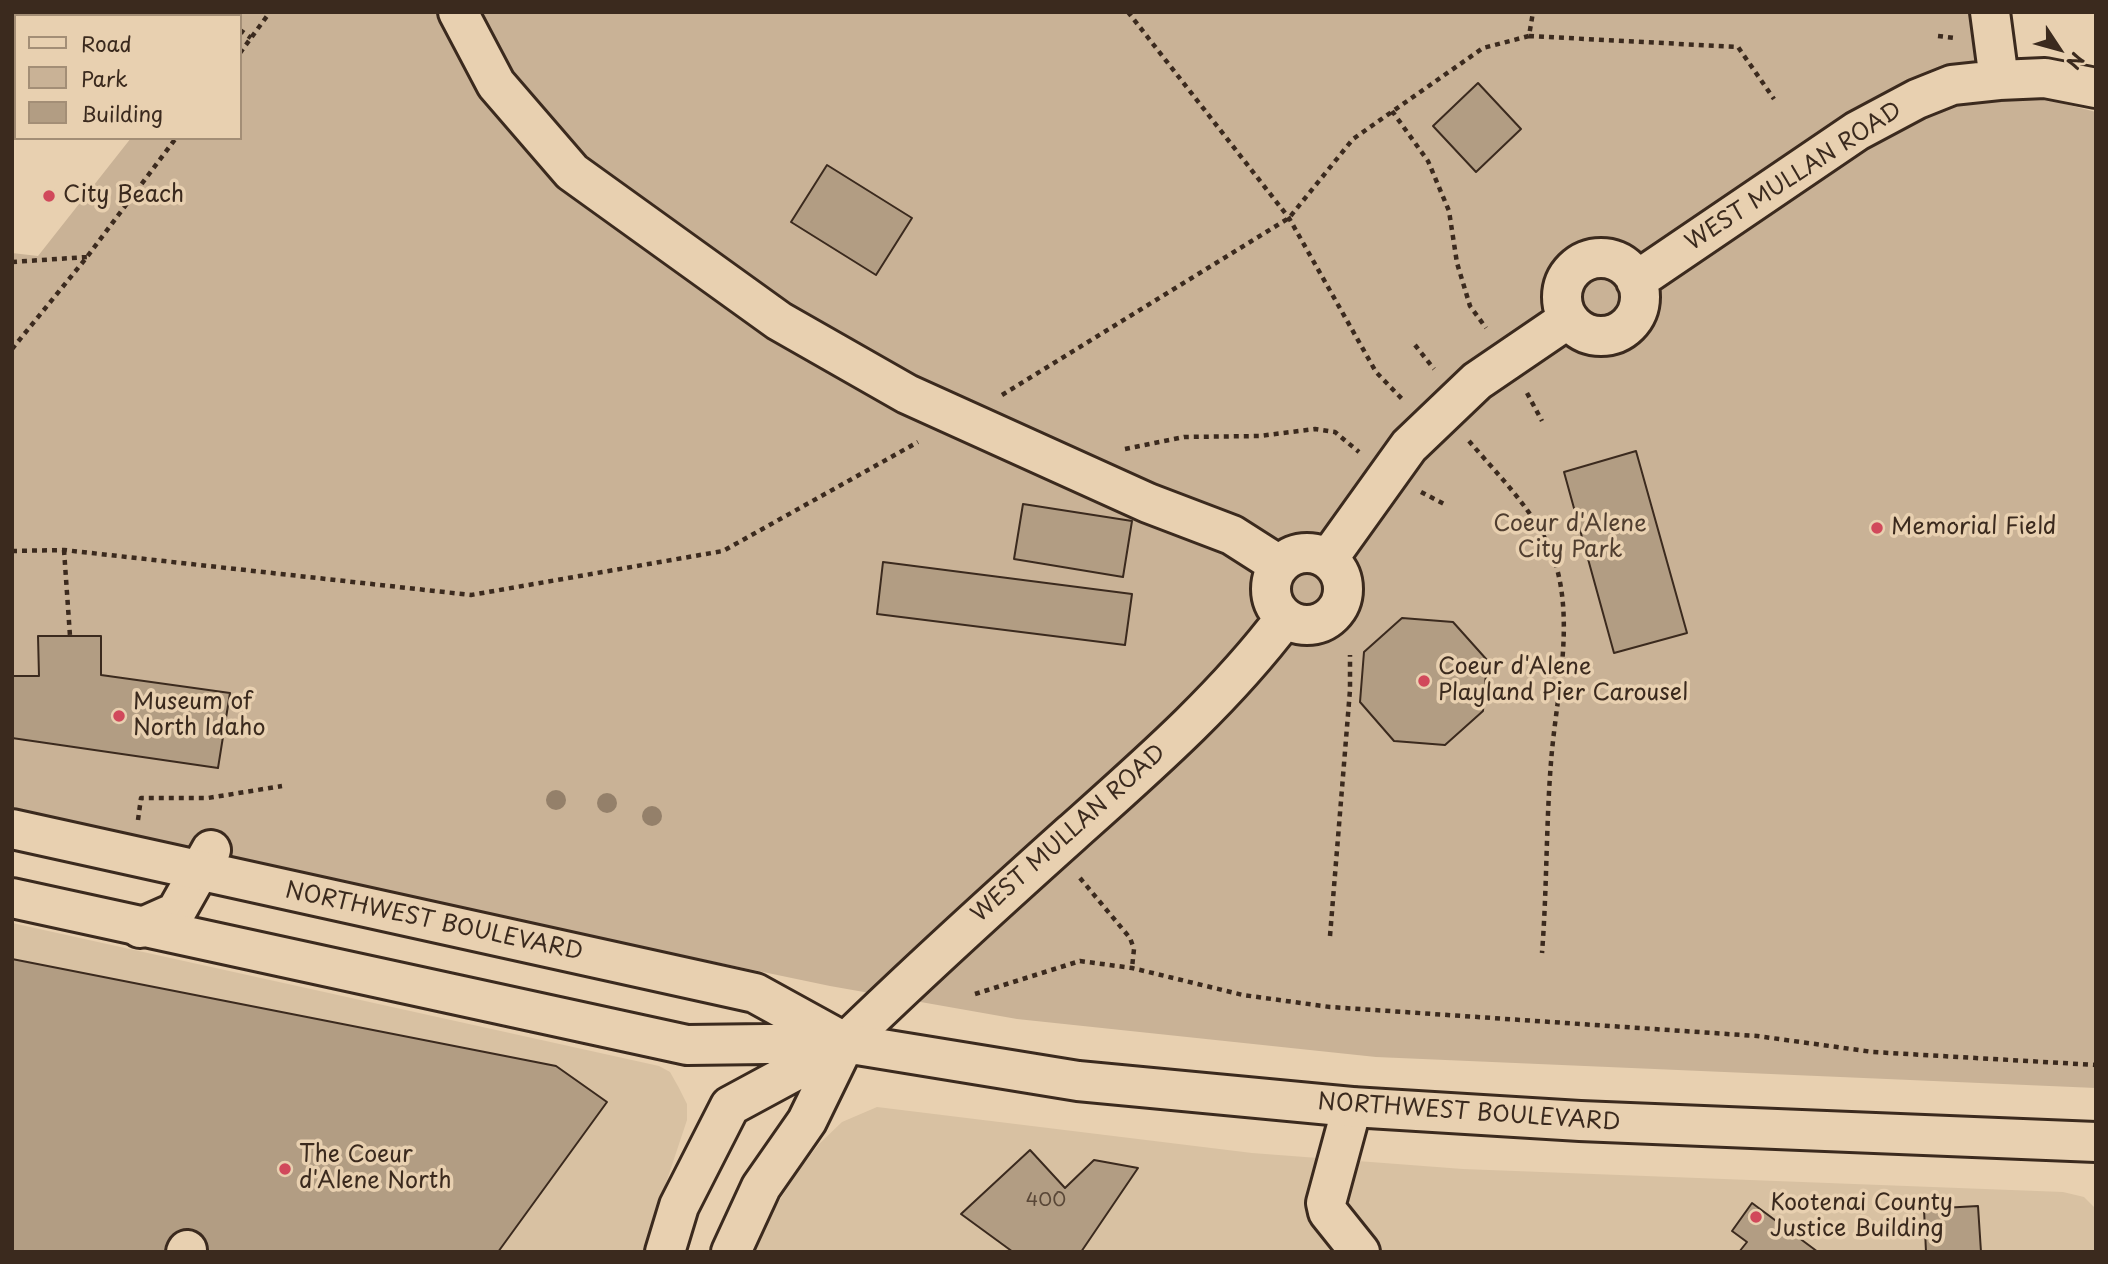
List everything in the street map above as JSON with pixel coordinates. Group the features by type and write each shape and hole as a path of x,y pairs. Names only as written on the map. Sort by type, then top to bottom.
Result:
{"main road":[{"path":"458,12 496,84 572,172 779,321 908,394 1159,508 1232,535 1279,565"},
{"path":"1990,12 1999,80"},
{"name":"WEST MULLAN ROAD","path":"1636,281 1891,111 1952,85 2045,78 2096,89"},
{"path":"1594,258 1619,262 1636,281 1640,293 1634,318 1614,334 1588,334 1568,318 1561,294 1564,281 1582,262 1594,258"},
{"path":"1328,559 1409,446 1477,381 1568,318"},
{"path":"1307,552 1328,559 1336,567 1344,589 1336,611 1317,624 1294,624 1277,610 1270,587 1279,565 1287,558 1307,552"},
{"name":"WEST MULLAN ROAD","path":"845,1043 931,960 1138,774 1255,658 1285,618"},
{"name":"NORTHWEST BOULEVARD","path":"12,829 206,860 755,993 845,1043"},
{"path":"140,928 176,912 206,860"},
{"name":"NORTHWEST BOULEVARD","path":"12,898 687,1045 845,1043 1078,1081 1352,1107 1580,1121 2096,1142"},
{"path":"665,1252 679,1206 730,1106 845,1043"},
{"path":"731,1252 761,1186 807,1121 845,1043"},
{"path":"1352,1107 1326,1203 1328,1212 1359,1246 1360,1252"}],"path":[{"path":"242,50 270,12"},
{"path":"1128,12 1289,218 1376,372 1410,408"},
{"path":"1529,36 1533,12"},
{"path":"242,31 251,38"},
{"path":"12,551 64,550 471,595 723,551 887,457 964,419 1289,218 1353,139 1483,48 1529,36 1738,47 1774,99"},
{"path":"1392,111 1428,161 1449,211 1457,263 1471,306 1492,336"},
{"path":"12,349 87,257 175,140"},
{"path":"12,262 87,257"},
{"path":"1415,345 1440,375"},
{"path":"1521,383 1542,421"},
{"path":"1062,463 1184,437 1259,436 1315,429 1335,432 1364,456"},
{"path":"1461,432 1527,510 1553,556 1562,604 1561,666 1550,762 1542,953"},
{"path":"1412,487 1447,505"},
{"path":"64,550 69,636"},
{"path":"1330,936 1350,690 1350,655"},
{"path":"137,823 141,798 208,798 282,786"},
{"path":"1080,878 1130,938 1134,949 1132,968"},
{"path":"975,994 1080,961 1132,968 1243,995 1330,1007 1757,1036 1872,1052 2096,1065"}],"shaded area":[{"path":"12,12 107,12 14,14 12,108"},
{"name":"The Coeur d'Alene North","path":"12,923 659,1066 670,1072 679,1088 687,1104 687,1120 643,1252 12,1252"},
{"path":"877,1107 1252,1153 1463,1169 2063,1192 2084,1197 2096,1209 2096,1250 755,1252 771,1214 819,1144 842,1122"}],"green space":[{"name":"Coeur d'Alene City Park","path":"1974,12 2019,97 2049,100 2096,112 2096,1088 1376,1057 1017,1019 830,986 12,815 12,253 38,256 129,140 242,140 242,14 230,14"}],"building":[{"path":"1478,83 1521,129 1476,172 1433,126"},
{"path":"827,165 912,218 876,275 791,222"},
{"path":"1636,451 1687,633 1614,653 1564,472"},
{"path":"1023,504 1132,521 1123,577 1014,559"},
{"path":"883,562 1132,594 1125,645 877,614"},
{"name":"Coeur d'Alene Playland Pier Carousel","path":"1402,618 1453,622 1487,660 1483,711 1445,745 1394,741 1360,702 1364,652"},
{"name":"Museum of North Idaho","path":"38,636 101,636 101,675 230,693 218,768 12,738 13,676 39,676"},
{"name":"The Coeur d'Alene North","path":"12,959 556,1066 607,1102 498,1252 15,1252 12,1250"},
{"path":"1030,1150 1065,1188 1094,1160 1138,1168 1081,1252 1013,1252 961,1214"},
{"name":"Kootenai County Justice Building","path":"1752,1203 1818,1252 1739,1252 1747,1242 1732,1231"},
{"path":"1978,1206 1981,1252 1926,1252 1924,1209"}],"place":[{"name":"City Beach","path":"49,196"},
{"name":"Memorial Field","path":"1877,528"},
{"name":"Coeur d'Alene Playland Pier Carousel","path":"1424,681"},
{"name":"Museum of North Idaho","path":"119,716"},
{"name":"The Coeur d'Alene North","path":"285,1169"},
{"name":"Kootenai County Justice Building","path":"1756,1217"}]}
